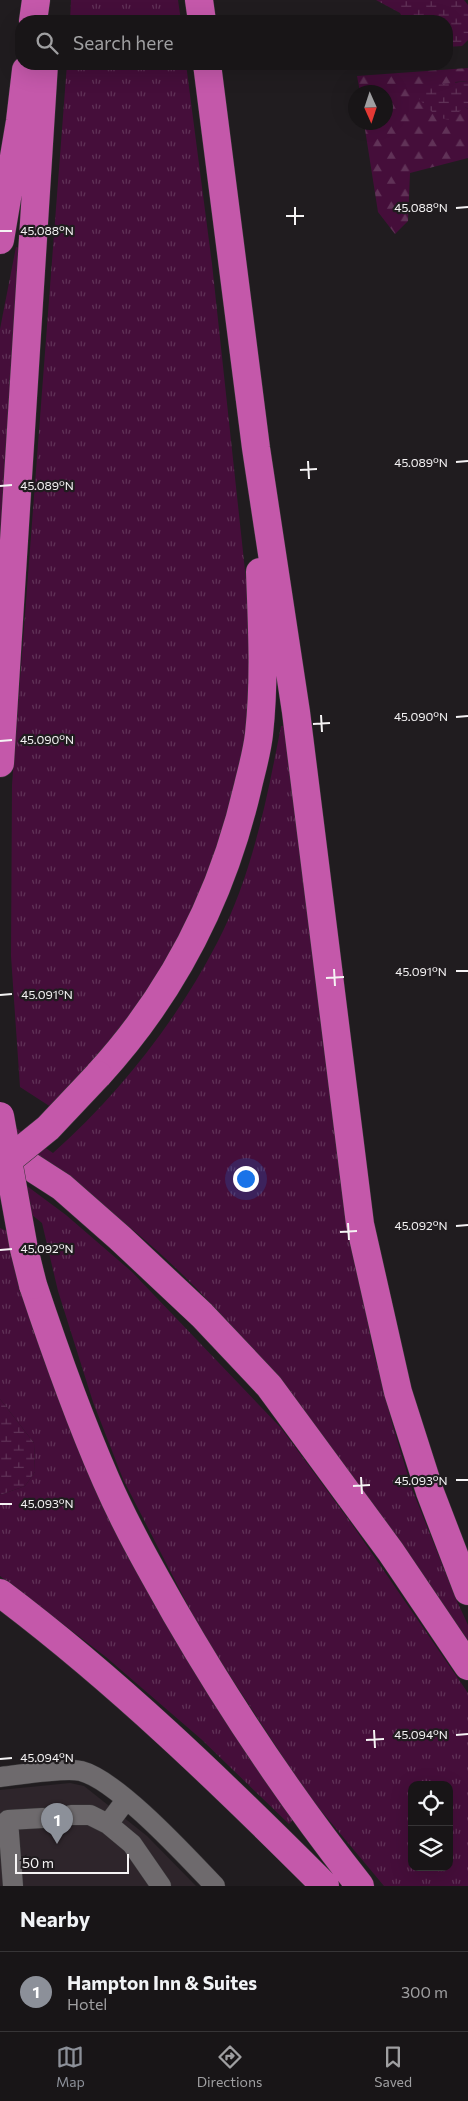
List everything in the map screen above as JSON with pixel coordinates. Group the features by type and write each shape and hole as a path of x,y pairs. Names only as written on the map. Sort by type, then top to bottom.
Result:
{"highway":[{"path":"34,15 36,0"},
{"path":"47,15 48,0"},
{"path":"199,0 201,15"},
{"path":"0,240 20,122 26,70"},
{"path":"0,763 44,70"},
{"path":"208,70 256,448 296,712 360,1224 398,1392 430,1492 468,1591"},
{"path":"0,1167 48,1128 125,1046 175,974 217,887 242,811 258,737 263,673 256,448"},
{"path":"0,1116 24,1249 33,1285 86,1432 107,1482 148,1566 237,1716 297,1802 360,1886"},
{"path":"0,1147 62,1187 120,1238 202,1315 269,1386 368,1520 468,1666"},
{"path":"0,1593 69,1647 137,1706 240,1800 325,1886"}],"lane":[{"path":"0,1777 80,1771 94,1777 126,1800 175,1845 215,1886"},
{"path":"108,1824 126,1800"},
{"path":"71,1815 90,1815 108,1824 132,1844 161,1886"},
{"path":"13,1886 4,1820 42,1818"}],"shaded area":[{"path":"70,1783 84,1786 147,1836 196,1886 0,1886 0,1790"}],"green space":[{"path":"71,0 178,0 180,15 70,15"},
{"path":"376,0 464,0 468,5 468,40 462,46 453,47 453,15 401,15"},
{"path":"468,68 468,81 455,82 465,107 468,109 468,158 410,173 408,221 395,234 378,212 365,130 393,130 393,85 359,85 357,76"},
{"path":"67,70 187,70 212,264 247,589 255,633 243,768 224,846 185,936 119,1040 54,1109 20,1087 11,956 12,785"},
{"path":"468,81 468,109 465,107 449,120 437,117 419,99 428,86"},
{"path":"16,247 22,249 0,573 0,329"},
{"path":"289,725 353,1239 372,1346 412,1489 468,1625 468,1640 339,1458 234,1329 196,1288 150,1244 0,1127 0,1117 53,1153 78,1130 124,1081 165,1028 184,1001 217,943 240,891 264,809 281,726"},
{"path":"0,1166 66,1215 132,1272 281,1428 351,1523 468,1693 468,1886 384,1886 308,1795 202,1633 123,1479 93,1402 58,1291 42,1223 0,1189"},
{"path":"0,1228 13,1234 112,1524 154,1604 221,1713 294,1819 289,1824 201,1739 106,1657 0,1576 0,1495 25,1486 35,1472 34,1443 0,1399"},
{"path":"0,1399 34,1443 35,1472 25,1486 0,1495"}],"tunnel":[{"path":"43,1818 71,1815"}],"place":[{"name":"Hampton Inn & Suites","path":"57,1844"}]}
